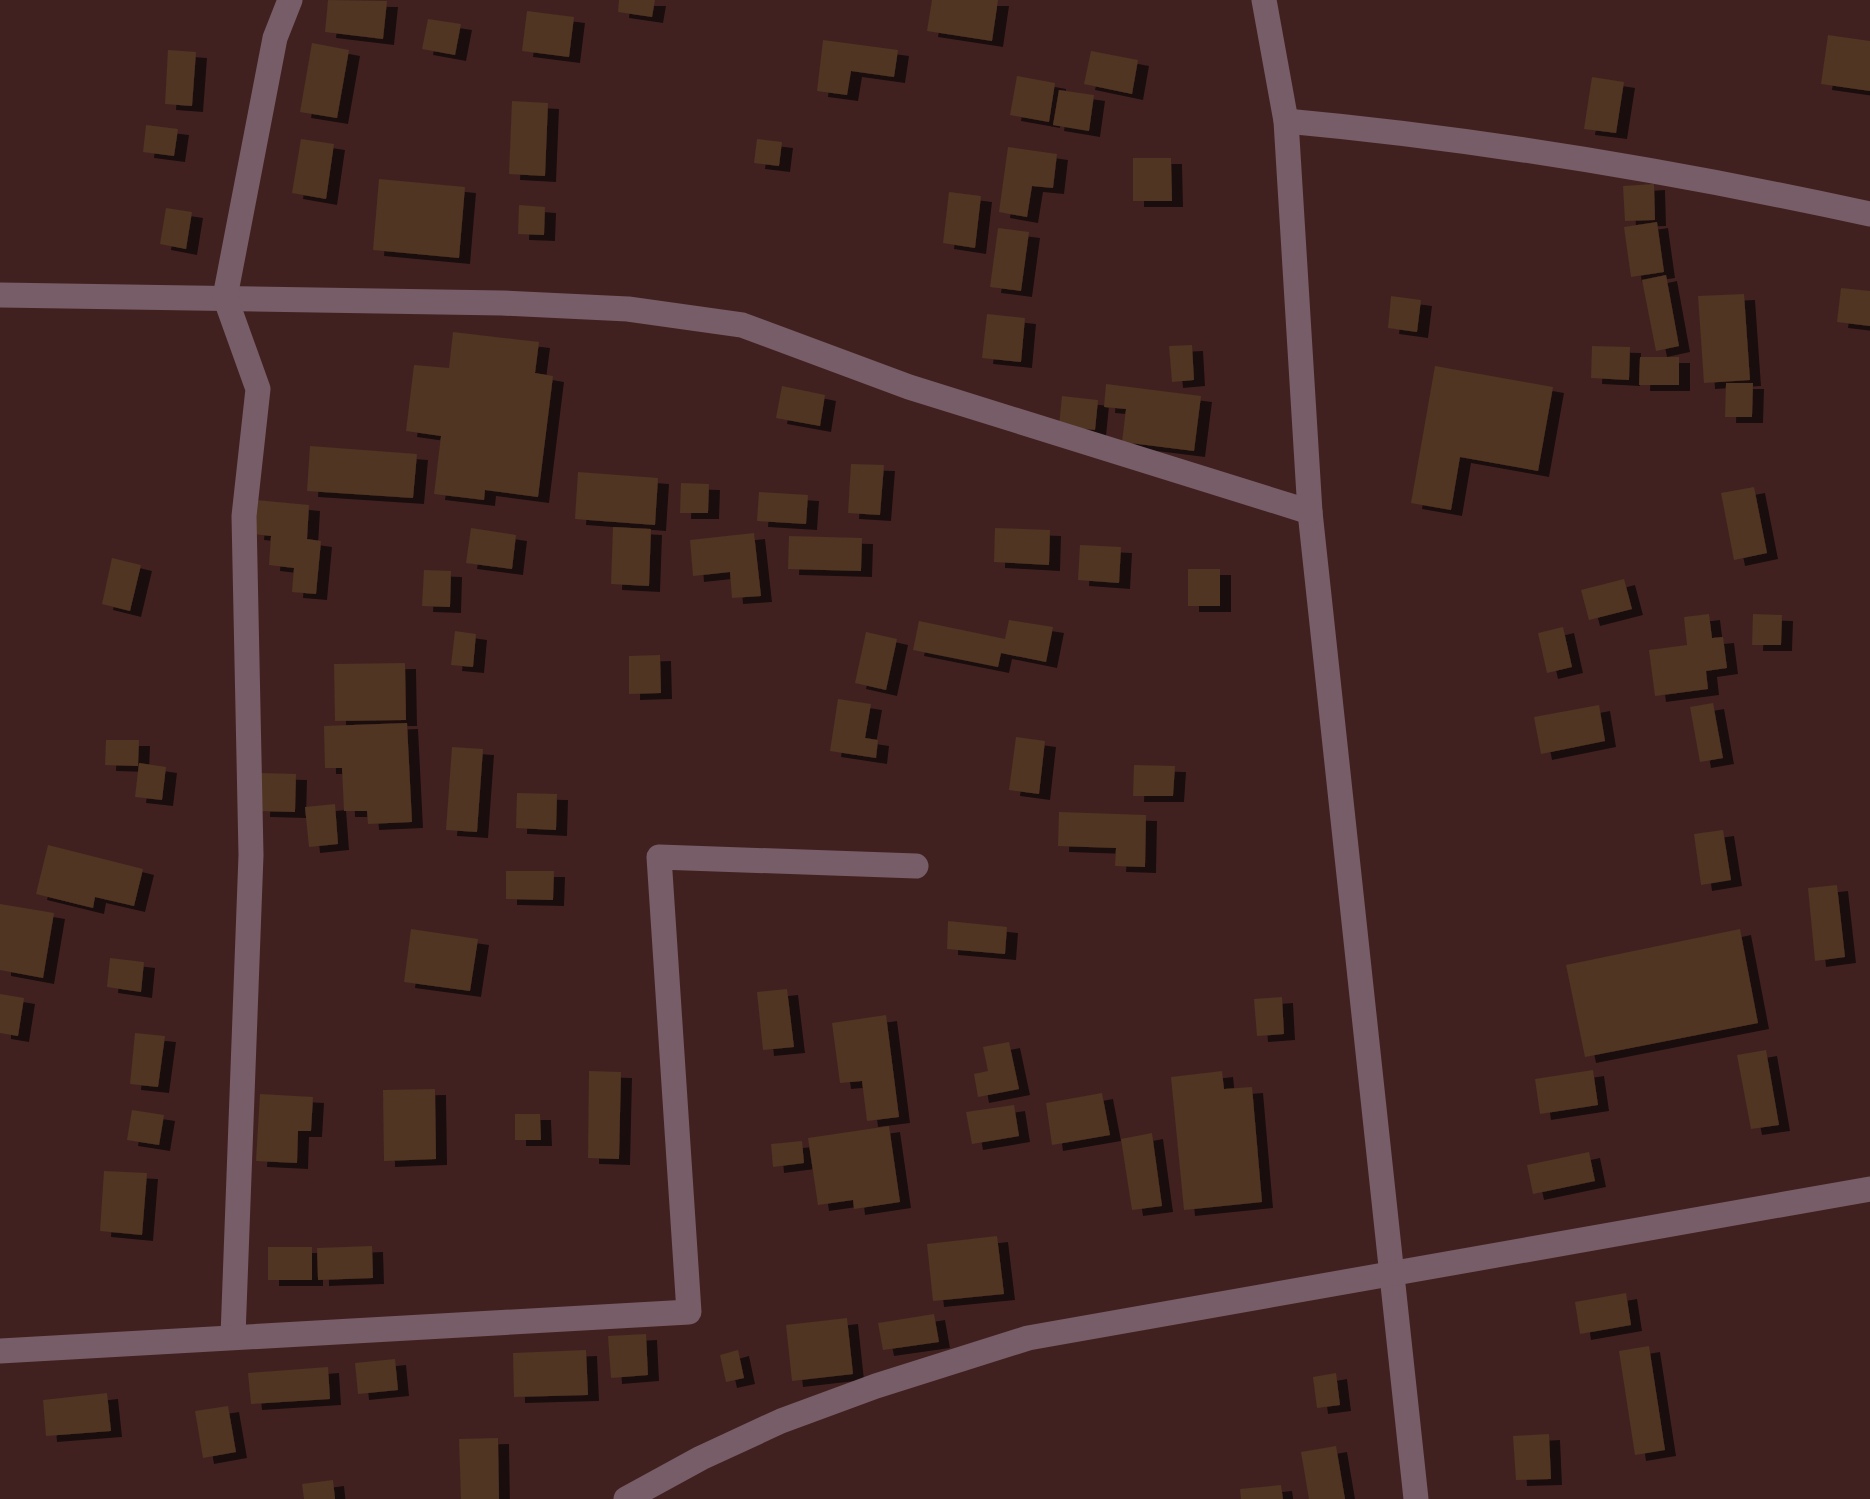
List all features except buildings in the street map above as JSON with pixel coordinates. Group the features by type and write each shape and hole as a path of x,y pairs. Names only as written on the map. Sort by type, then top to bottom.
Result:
{"street":[{"path":"233,1336 251,855 244,516 258,389 225,297 275,38 290,0"},
{"path":"1264,0 1286,122 1310,512 1416,1499"},
{"path":"1286,122 1411,133 1565,156 1712,180 1870,214"},
{"path":"0,295 592,307 742,325 909,387 1310,512"},
{"path":"0,1351 689,1312 659,857 916,866"},
{"path":"626,1499 700,1458 781,1421 1028,1338 1870,1188"}]}
